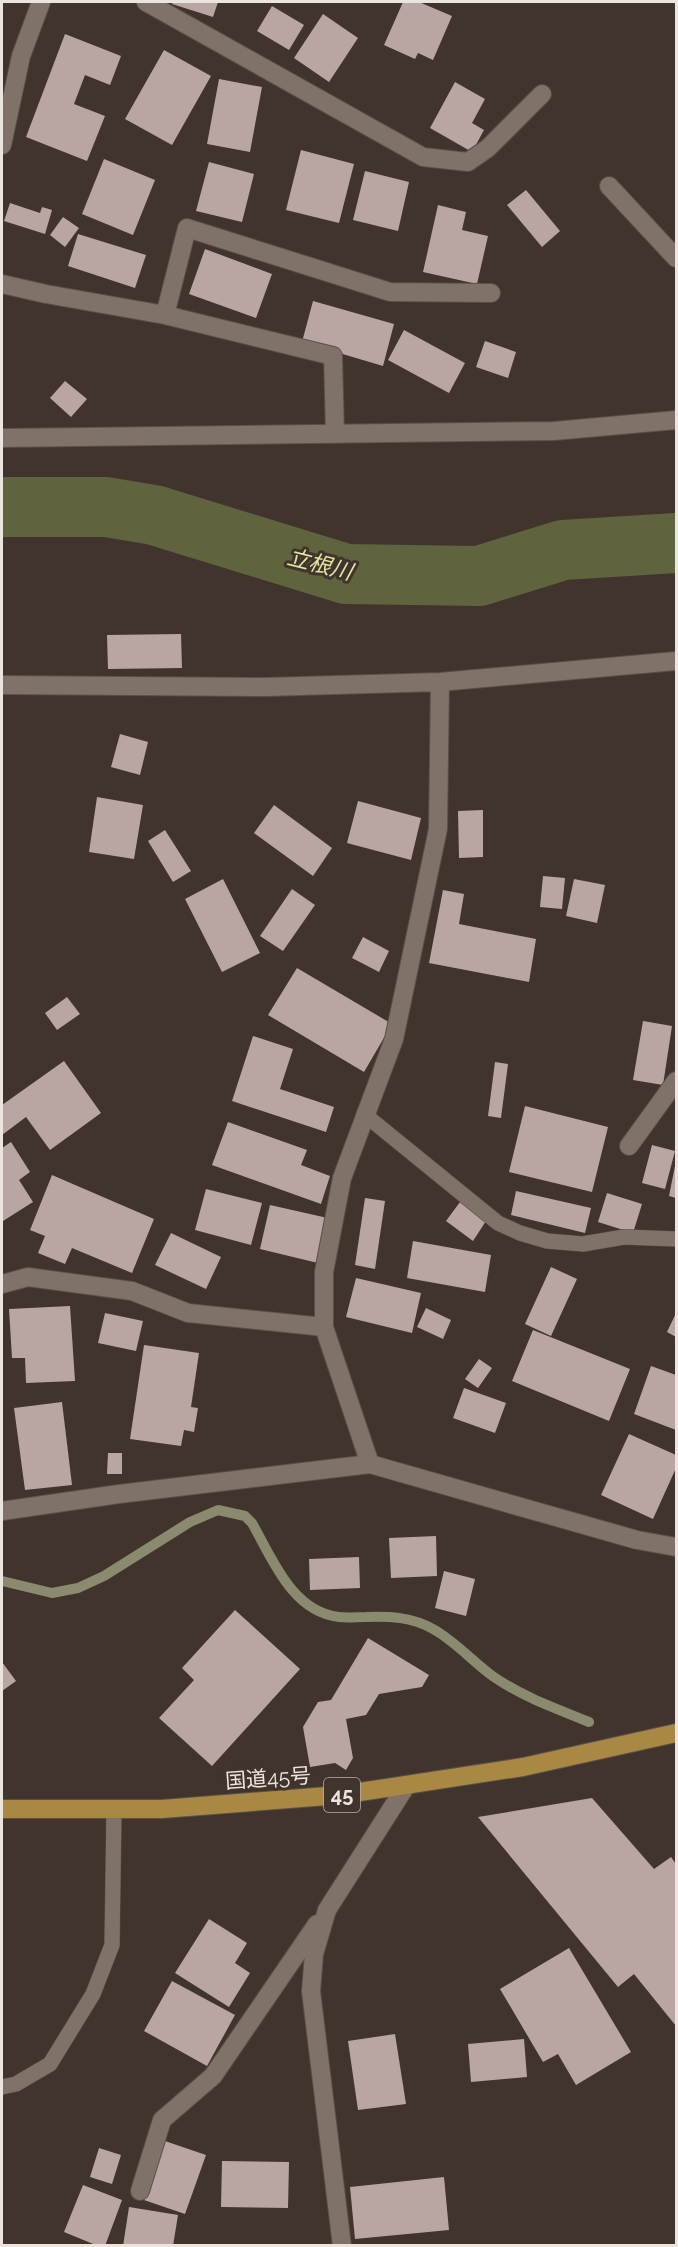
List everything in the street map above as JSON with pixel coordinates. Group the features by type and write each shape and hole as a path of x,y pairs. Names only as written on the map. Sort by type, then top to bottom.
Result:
{"highway":[{"name":"国道45号","path":"2,1809 162,1809 340,1796 523,1767 676,1733"}],"street":[{"path":"2,145 21,56 41,2"},
{"path":"146,2 423,157 468,162 488,148 542,94"},
{"path":"609,186 676,258"},
{"path":"165,315 186,228 390,292 491,293"},
{"path":"2,284 165,315 333,356 336,434"},
{"path":"2,438 554,431 676,420"},
{"path":"2,685 265,687 440,682 676,661"},
{"path":"370,1464 324,1327 324,1272 342,1178 364,1114 394,1039 438,829 440,682"},
{"path":"629,1146 676,1081"},
{"path":"2,1284 28,1277 132,1291 188,1313 324,1327"},
{"path":"2,1511 119,1494 370,1464 637,1540 676,1547"},
{"path":"140,2191 162,2120 213,2076 327,1910 406,1786"},
{"path":"327,1910 314,1954 311,1991 342,2246"}],"lane":[{"path":"364,1114 498,1223 520,1233 547,1241 583,1244 624,1237 676,1239"},
{"path":"2,2086 16,2084 50,2064 93,1994 112,1945 114,1809"}],"building":[{"path":"173,2 218,2 213,17 172,4"},
{"path":"403,2 419,2 452,16 433,60 418,53 415,59 384,45"},
{"path":"272,6 304,25 289,50 257,31"},
{"path":"323,14 358,38 329,82 294,58"},
{"path":"65,34 121,56 110,85 85,75 74,104 105,116 87,161 26,137"},
{"path":"164,50 211,76 172,145 125,119"},
{"path":"219,79 262,87 250,152 207,144"},
{"path":"455,82 485,99 472,123 484,130 472,152 430,128"},
{"path":"301,150 354,164 339,223 286,210"},
{"path":"104,159 155,180 133,235 82,214"},
{"path":"209,162 254,174 242,222 196,211"},
{"path":"365,171 409,182 398,231 353,220"},
{"path":"526,190 560,231 542,247 507,205"},
{"path":"10,203 40,213 42,207 52,210 45,234 4,221"},
{"path":"438,205 466,212 462,230 488,236 477,284 423,272"},
{"path":"63,217 79,228 65,247 50,235"},
{"path":"78,234 146,255 135,288 68,266"},
{"path":"205,249 272,274 256,318 189,294"},
{"path":"313,301 394,324 383,366 302,342"},
{"path":"404,330 465,363 449,393 388,360"},
{"path":"485,341 516,352 508,378 476,367"},
{"path":"65,381 87,399 71,417 50,398"},
{"path":"181,634 182,668 108,669 107,635"},
{"path":"120,734 148,742 140,775 111,767"},
{"path":"97,797 143,805 134,859 89,852"},
{"path":"358,801 421,818 411,860 347,843"},
{"path":"274,805 332,848 313,876 254,833"},
{"path":"483,810 483,857 459,858 458,811"},
{"path":"165,830 191,871 173,882 148,841"},
{"path":"543,876 565,878 562,909 540,907"},
{"path":"223,879 260,953 222,972 185,899"},
{"path":"574,879 605,885 597,923 566,916"},
{"path":"292,889 315,905 283,951 260,936"},
{"path":"443,890 464,894 459,924 536,939 529,982 429,963"},
{"path":"363,937 389,951 379,972 352,958"},
{"path":"297,968 392,1024 364,1072 268,1015"},
{"path":"67,997 80,1014 57,1030 45,1013"},
{"path":"643,1021 672,1026 663,1085 633,1080"},
{"path":"253,1036 293,1049 280,1089 334,1107 326,1132 232,1101"},
{"path":"64,1061 101,1113 50,1150 26,1117 2,1135 2,1105"},
{"path":"495,1062 508,1064 501,1118 488,1116"},
{"path":"525,1106 608,1127 592,1192 509,1172"},
{"path":"228,1122 307,1150 301,1165 330,1176 321,1204 212,1165"},
{"path":"11,1142 30,1172 19,1180 33,1202 3,1221 2,1148"},
{"path":"652,1145 675,1151 665,1189 642,1183"},
{"path":"676,1166 676,1198 669,1196"},
{"path":"52,1175 154,1219 132,1273 72,1248 65,1264 38,1253 45,1236 30,1230"},
{"path":"206,1189 262,1203 251,1245 195,1230"},
{"path":"516,1191 591,1208 585,1233 511,1215"},
{"path":"607,1193 642,1204 633,1233 598,1222"},
{"path":"365,1198 385,1201 375,1269 355,1265"},
{"path":"460,1202 486,1221 473,1241 446,1221"},
{"path":"270,1205 332,1219 322,1264 260,1249"},
{"path":"171,1233 221,1257 206,1289 155,1265"},
{"path":"413,1241 491,1255 485,1292 407,1278"},
{"path":"551,1267 577,1279 551,1336 525,1324"},
{"path":"356,1278 421,1293 412,1333 346,1317"},
{"path":"70,1306 75,1381 26,1383 25,1358 12,1358 9,1309"},
{"path":"426,1308 451,1320 443,1339 417,1327"},
{"path":"105,1313 143,1321 136,1351 98,1343"},
{"path":"676,1313 676,1337 667,1332"},
{"path":"533,1330 630,1369 609,1421 512,1381"},
{"path":"144,1345 199,1353 191,1407 198,1408 194,1432 184,1430 181,1446 130,1439"},
{"path":"479,1359 492,1368 478,1388 465,1379"},
{"path":"651,1366 676,1375 676,1430 634,1414"},
{"path":"464,1388 506,1403 495,1433 453,1418"},
{"path":"62,1402 72,1485 25,1490 14,1408"},
{"path":"629,1434 676,1455 676,1468 653,1519 601,1495"},
{"path":"108,1453 122,1453 122,1474 107,1474"},
{"path":"436,1536 437,1576 391,1578 389,1538"},
{"path":"359,1557 360,1588 310,1590 309,1559"},
{"path":"444,1571 475,1579 466,1616 435,1608"},
{"path":"235,1610 300,1669 212,1766 159,1718 194,1680 182,1668"},
{"path":"368,1638 429,1675 422,1687 379,1694 366,1715 346,1719 353,1758 346,1770 335,1763 310,1767 303,1727 318,1702 331,1700"},
{"path":"2,1662 16,1681 2,1691"},
{"path":"592,1798 654,1869 671,1857 676,1864 676,2026 634,1974 618,1987 478,1817"},
{"path":"209,1919 247,1943 235,1963 250,1973 229,2007 175,1973"},
{"path":"569,1948 631,2052 576,2085 558,2054 543,2062 500,1989"},
{"path":"172,1981 235,2015 207,2066 144,2031"},
{"path":"395,2034 406,2104 358,2110 348,2041"},
{"path":"524,2039 527,2077 471,2082 468,2044"},
{"path":"162,2140 206,2155 185,2214 141,2199"},
{"path":"99,2148 121,2155 112,2184 90,2177"},
{"path":"222,2161 289,2162 288,2208 221,2207"},
{"path":"444,2177 449,2230 355,2239 350,2187"},
{"path":"83,2185 122,2200 105,2246 98,2246 64,2232"},
{"path":"129,2207 178,2215 173,2246 123,2246"}],"waterway":[{"name":"立根川","path":"2,507 106,507 154,515 346,574 479,576 563,550 676,543"},
{"path":"2,1581 52,1593 78,1588 104,1576 190,1522 218,1510 245,1516 252,1523 285,1581 308,1605 323,1613 339,1617 392,1617 425,1625 449,1639 505,1684 540,1702 589,1722"}]}
